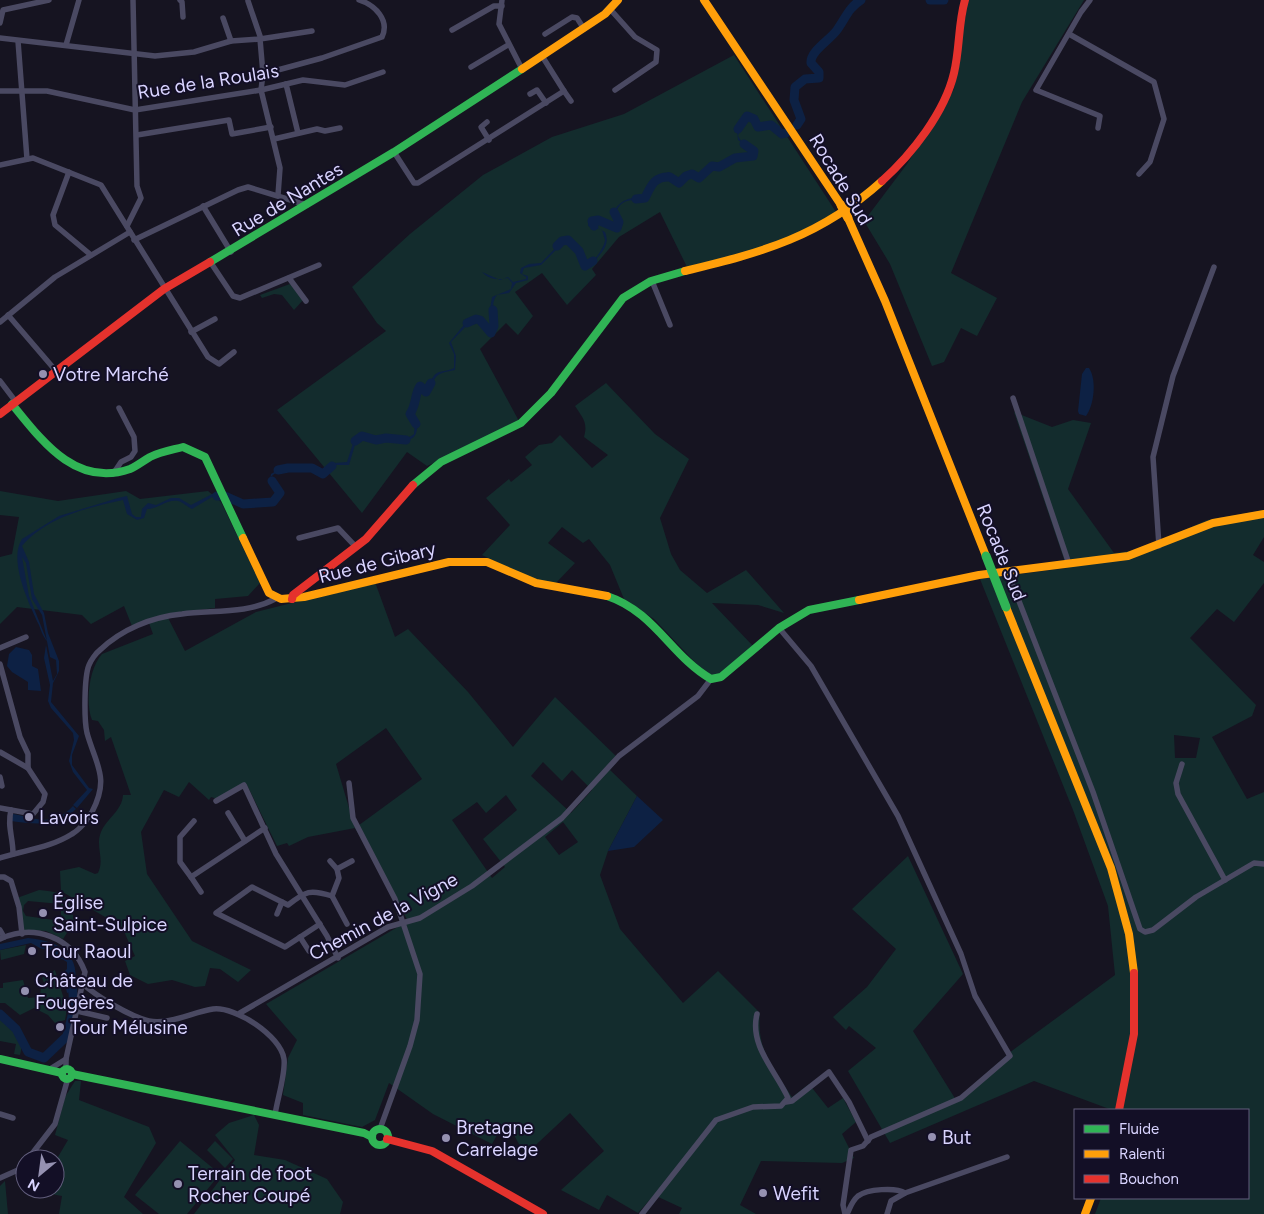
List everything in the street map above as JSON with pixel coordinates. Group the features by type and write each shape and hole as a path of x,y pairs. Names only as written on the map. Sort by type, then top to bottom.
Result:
{"main road":[{"name":"Rocade Sud","path":"704,0 732,39 848,218 885,301 1111,870 1128,931 1135,987 1134,1031 1128,1074 1119,1109"},
{"name":"Rocade Sud","path":"710,0 732,39"},
{"path":"292,599 293,595 375,531 430,468 497,436 532,414 620,300 638,287 652,281 766,250 796,239 838,217 875,189 912,149 940,108 951,84 956,66 959,26 965,0"},
{"name":"Rue de Nantes","path":"0,413 164,289 231,252 394,152 584,29 617,3"},
{"path":"14,403 42,442 57,456 89,474 104,476 131,469 154,455 183,447 204,457 269,593 275,599"},
{"path":"711,679 721,677 779,628 809,610 944,581 1128,556 1159,546 1213,523 1264,514"},
{"name":"Rue de Gibary","path":"275,599 292,599 442,563 470,560 488,562 523,580 592,592 613,597 629,605 656,626 702,673 711,679"},
{"path":"0,1059 364,1133 372,1137 378,1144 382,1144 387,1139"},
{"path":"372,1137 375,1130 380,1129 386,1132 387,1139"},
{"path":"387,1139 432,1151 544,1214"},
{"path":"1085,1214 1091,1199"}],"street":[{"path":"0,23 3,10 49,0"},
{"path":"66,45 79,0"},
{"path":"127,226 141,198 137,186 133,0"},
{"path":"180,0 182,2 183,17"},
{"path":"263,74 322,58 382,38 384,30 379,11 371,4 359,0"},
{"path":"1090,0 1036,90 1100,116 1098,128"},
{"path":"248,1 260,39 263,74 261,90 280,168 278,195"},
{"path":"452,30 502,3 499,24 522,69"},
{"path":"615,90 656,62 658,56 657,50 635,37 617,3"},
{"path":"545,34 572,17 577,18 584,29"},
{"path":"223,18 231,41"},
{"path":"0,38 155,56 194,52 231,41 260,39 312,31"},
{"path":"1069,34 1154,82 1164,119 1150,162 1139,174"},
{"path":"18,41 27,159"},
{"path":"471,67 508,44"},
{"path":"542,56 570,101"},
{"name":"Rue de la Roulais","path":"0,91 48,91 135,110 261,90 303,80 345,85 383,72"},
{"path":"286,84 298,133"},
{"path":"530,94 537,90 546,103"},
{"path":"394,152 414,183 418,183 564,91"},
{"path":"137,135 229,120 232,134 271,127"},
{"path":"487,122 480,127 488,140"},
{"path":"274,139 298,133 340,128"},
{"path":"0,165 33,158 101,185 208,357 218,364 234,352"},
{"path":"69,172 53,215 55,224 91,255"},
{"path":"134,240 203,206 248,187 307,205"},
{"path":"203,206 231,252"},
{"path":"0,322 55,277 130,232"},
{"path":"211,262 233,296 240,298 319,265"},
{"path":"1159,546 1153,457 1174,376 1214,267"},
{"path":"289,278 306,301"},
{"path":"652,281 670,325"},
{"path":"8,315 56,371"},
{"path":"192,332 215,319"},
{"path":"0,382 14,403"},
{"path":"1013,398 1069,564"},
{"path":"113,474 121,462 131,457 135,451 134,438 119,408"},
{"path":"299,538 338,528 356,547"},
{"path":"1011,571 1012,584 1093,792 1140,929 1145,932 1153,930 1196,897 1254,863 1264,864"},
{"path":"0,858 14,853 35,850 72,834 89,817 99,799 102,776 87,731 86,685 89,664 100,650 118,636 142,622 181,614 232,611 264,605 275,599"},
{"path":"779,628 811,666 898,816 960,954 975,996 1010,1056 961,1098 871,1137 863,1146 851,1150 843,1205 846,1214"},
{"path":"0,648 26,637"},
{"path":"0,664 20,737 28,754 28,768"},
{"name":"Chemin de la Vigne","path":"240,1014 305,974 338,958 350,948 365,942 388,927 420,918 472,886 562,818 619,756 698,696 711,679"},
{"path":"0,752 28,768 45,794 43,802 33,814 0,808"},
{"path":"1182,764 1176,783 1178,794 1226,880"},
{"path":"0,777 2,786"},
{"path":"349,783 353,818 395,899 420,974 417,1020 404,1067 384,1112 380,1129"},
{"path":"216,801 244,785 276,854 320,924 338,958"},
{"path":"10,811 8,822 14,853"},
{"path":"228,814 245,841"},
{"path":"194,821 180,837 180,862 201,892"},
{"path":"191,877 265,828"},
{"path":"330,861 336,869 339,878 332,896"},
{"path":"336,869 352,861"},
{"path":"0,877 4,876 11,881 19,907 22,934"},
{"path":"320,924 285,947 216,913 252,887 288,905 302,894 315,891 332,896 347,924"},
{"path":"277,914 282,902"},
{"path":"0,930 2,938 22,934 45,936 68,945 80,960 84,972 78,1012 66,1059 67,1074 55,1124 36,1149"},
{"path":"300,938 309,951"},
{"path":"83,984 95,995 150,1021 167,1020 216,1008 240,1014 258,1025 283,1055 284,1060 275,1115"},
{"path":"78,1012 107,1018"},
{"path":"757,1014 755,1029 759,1046 784,1089 788,1098 786,1102"},
{"path":"50,1069 66,1059"},
{"path":"642,1214 716,1120 752,1106 781,1106 786,1102 792,1101 828,1072 850,1102 858,1125 868,1141"},
{"path":"0,1114 13,1118"},
{"path":"887,1214 891,1201 905,1193 1007,1157"},
{"path":"0,1178 15,1171"},
{"path":"846,1214 852,1202 863,1193 899,1189 905,1193"}],"green space":[{"path":"968,0 1084,0 1022,102 951,273 997,298 977,336 961,328 944,362 932,366 890,264 864,221 907,164 954,89"},
{"path":"734,55 836,212 788,238 746,252 687,267 660,212 619,237 592,269 596,275 567,305 542,273 515,292 533,316 518,335 506,323 480,349 520,423 427,466 407,452 362,513 277,410 386,331 377,323 352,287 410,234 483,175 552,137 624,114"},
{"path":"290,284 303,300 294,310 282,295 274,294 262,298 260,295"},
{"path":"606,383 655,434 689,459 660,518 671,554 680,570 707,593 746,570 784,613 758,605 712,603 753,646 720,675 713,677 706,674 654,619 624,599 610,565 589,539 583,543 562,527 548,543 575,563 555,584 532,579 482,555 510,525 486,498 509,479 511,482 532,465 525,457 539,445 552,443 560,435 592,468 608,455 584,437 585,424 575,406"},
{"path":"1014,412 1052,427 1073,420 1091,423 1068,489 1114,553 1139,550 1207,520 1264,510 1264,537 1253,555 1264,562 1264,583 1234,622 1217,609 1190,638 1256,705 1252,716 1212,737 1247,799 1264,792 1264,1214 1095,1214 1101,1199 1249,1199 1249,1109 1109,1109 1034,1081 890,1143 848,1071 876,1048 849,1026 846,1030 833,1017 867,987 896,949 852,909 908,856 963,974 913,1031 956,1100 1013,1050 1115,975 1108,906 1073,810 980,579 1067,568","holes":["1174,735 1200,738 1196,758 1175,758"]},
{"path":"0,491 58,501 126,491 140,499 208,491 221,502 260,583 248,596 215,599 215,608 166,614 185,651 256,612 375,582 395,637 408,629 468,692 513,747 555,697 619,759 610,770 637,796 608,851 600,875 620,929 683,1003 718,971 760,1013 759,1026 763,1048 772,1067 792,1097 809,1084 828,1108 843,1098 856,1122 842,1134 854,1158 842,1163 761,1161 740,1205 756,1214 679,1214 682,1208 654,1195 638,1213 607,1195 599,1210 561,1190 604,1151 570,1113 525,1155 509,1126 501,1128 492,1144 433,1114 389,1083 375,1120 362,1127 303,1115 303,1103 283,1095 288,1058 297,1040 266,1004 408,921 355,828 308,837 289,846 287,843 277,846 246,783 218,799 211,797 209,800 189,782 179,797 164,790 141,832 147,874 192,941 251,970 238,982 220,969 210,968 205,986 195,987 172,980 148,984 130,975 125,961 135,956 122,927 61,891 60,871 79,867 95,874 98,873 101,863 99,837 101,832 120,806 123,795 131,795 111,737 105,741 104,730 98,721 92,720 89,695 94,668 102,654 153,634 149,623 132,626 124,606 91,624 82,615 17,607 0,624 0,557 12,554 19,517 0,515","holes":["386,728 422,779 355,828 336,764","543,762 562,781 572,770 592,790 571,813 531,776","506,795 517,810 483,839 505,867 492,878 452,820 477,802 486,813","563,822 578,842 559,855 545,837"]},
{"path":"39,890 61,894 71,906 74,922 63,939 46,931 24,930 17,898","holes":["28,901 61,904 61,921 26,916 23,911 24,905"]},
{"path":"26,945 24,954 1,960 0,950"},
{"path":"55,970 67,1009 65,1020 55,1023 48,1015 34,1008 20,1015 5,1003 0,1003 0,988 3,988 3,983 23,980 28,998 40,997 41,986 45,985 42,978"},
{"path":"0,1014 17,1032 21,1043 20,1055 14,1054 16,1044 0,1041"},
{"path":"75,1081 81,1081 79,1100 149,1127 156,1143 124,1197 143,1214 59,1214 62,1199 65,1199 65,1149 63,1149 68,1140 55,1135 65,1097"},
{"path":"254,1115 259,1125 254,1155 285,1160 327,1179 343,1202 340,1214 194,1214 235,1160 215,1135 229,1123"},
{"name":"Terrain de foot Rocher Coupé","path":"180,1141 220,1174 187,1214 159,1214 135,1195"},
{"path":"215,1141 233,1159 225,1168 207,1150"},
{"path":"5,1181 8,1214 0,1214 0,1186"}],"water":[{"path":"742,118 738,136 756,152 755,156 745,159 738,157 720,168 712,166 708,173 699,179 694,174 686,177 681,184 670,176 661,178 652,185 648,197 625,202 618,207 615,213 621,223 612,215 618,205 631,198 647,196 646,188 659,175 669,172 681,181 686,174 695,173 700,177 710,165 723,166 738,155 745,157 754,154 754,151 738,140 737,131"},
{"path":"602,218 618,227 621,223 622,225 617,229 603,220 593,221 592,225 600,230 588,226 589,220"},
{"path":"602,230 605,232 606,245 592,265 585,266 581,253 569,240 566,240 541,265 524,268 522,274 528,276 528,280 516,283 509,293 497,295 494,300 495,324 490,309 492,297 511,289 512,283 508,278 503,279 508,277 513,282 526,279 520,273 521,268 529,264 541,263 565,238 570,238 584,253 586,264 589,263 598,255 603,247 605,240"},
{"path":"482,272 498,279 488,277"},
{"path":"479,317 492,329 495,324 492,333 481,320 471,321 451,342 456,356 455,370 439,374 427,393 421,386 416,404 415,397 420,383 428,389 436,374 454,368 454,354 449,343 467,321"},
{"path":"1086,368 1089,368 1093,379 1094,392 1091,406 1086,416 1079,414 1078,411 1082,374"},
{"path":"415,420 417,425 416,434 411,439 385,438 375,441 368,436 360,437 355,445 349,465 334,465 326,475 321,472 325,473 334,463 347,462 353,443 359,435 370,434 376,439 389,435 408,438 414,434"},
{"path":"297,467 285,469 271,477 281,492 280,494 280,491 270,479 271,474 277,471 288,468"},
{"path":"304,467 317,467 320,471 316,469"},
{"path":"214,493 221,498 212,497 192,509 180,502 170,501 147,509 144,518 137,520 127,514 123,500 109,503 81,510 55,521 32,536 22,546 29,562 34,594 44,613 48,633 59,661 59,671 53,683 51,702 79,736 72,755 72,765 89,788 93,789 77,808 73,805 87,790 73,772 69,761 74,740 73,733 51,708 48,701 50,685 44,658 46,645 53,681 57,674 56,660 50,657 47,641 30,606 19,570 17,558 18,548 22,539 59,516 127,496 132,514 136,517 141,517 142,509 148,503 156,505 171,498 179,498 191,505","holes":["22,557 26,563 32,599 42,615 47,641 29,596"]},
{"path":"229,494 241,503 253,499 266,502 279,496 274,503 240,504 224,496"},
{"path":"16,647 29,650 32,655 32,666 38,669 41,691 28,690 28,682 12,672 7,666 9,654"},
{"path":"637,796 663,820 634,847 608,851"},
{"path":"73,806 76,809 69,815 53,822 37,824 11,821 13,814 44,820 51,819 65,813"},
{"path":"28,938 50,942 66,952 72,959 75,968 74,990 67,993 63,973 67,969 67,962 62,959 57,960 52,951 31,943 0,950 0,944"}],"waterway":[{"path":"797,125 801,119 794,100 795,87 805,79 819,78 819,72 811,63 814,54 834,34 853,6 861,0"},
{"path":"930,0 944,0"},
{"path":"738,129 747,116 754,119 758,127 771,125 782,134 786,133"},
{"path":"636,199 645,198 654,183 660,178 670,177 679,183 686,176 692,174 699,178 712,166 719,167 735,158 753,156 754,151 744,144"},
{"path":"594,226 592,221 598,220 617,228 619,222 614,212"},
{"path":"557,246 562,241 568,240 579,251 585,266 593,261"},
{"path":"467,323 476,319 480,320 491,333 494,326 493,310"},
{"path":"416,424 410,414 418,390 420,386 426,392 431,383"},
{"path":"355,441 362,436 376,440 386,438 406,440"},
{"path":"278,470 312,468 323,474 332,466"},
{"path":"217,496 225,496 243,504 273,502 280,493 272,481"},
{"path":"0,1014 16,1029 28,1052 44,1058 67,1036 74,1008 72,980"}],"traffic: fast":[{"path":"210,262 394,152 522,69"},
{"path":"413,485 441,462 521,423 551,393 623,298 651,281 685,271"},
{"path":"12,404 48,446 62,458 77,467 93,472 111,473 130,469 154,455 183,447 205,457 243,538"},
{"path":"986,556 1006,607"},
{"path":"607,596 624,603 638,612 685,659 711,679 721,677 779,628 809,610 859,600"},
{"path":"0,1059 62,1073"},
{"path":"65,1069 69,1069 72,1074 69,1079 65,1079 62,1076 62,1072 65,1069"},
{"path":"72,1074 364,1133 372,1137"},
{"path":"380,1129 386,1131 388,1137 386,1143 380,1145 374,1143 372,1137 374,1131 380,1129"}],"traffic: slow":[{"path":"522,69 605,14 618,0"},
{"path":"704,0 841,205"},
{"path":"685,271 740,257 790,240 836,216 882,181"},
{"path":"841,205 848,218"},
{"path":"848,218 885,301 986,556"},
{"path":"859,600 979,575 1128,556 1213,523 1264,514"},
{"path":"243,538 269,593 281,599 304,597 449,562 487,562 536,583 607,596"},
{"path":"1006,607 1111,868 1129,934 1134,973"},
{"path":"1085,1214 1091,1199"}],"traffic: jam":[{"path":"882,181 905,158 926,132 950,88 965,0"},
{"path":"0,414 164,289 210,262"},
{"path":"292,599 293,595 366,539 413,485"},
{"path":"1119,1109 1134,1034 1134,973"},
{"path":"387,1139 432,1151 543,1214"}],"place":[{"name":"Votre Marché","path":"43,374"},
{"name":"Lavoirs","path":"29,817"},
{"name":"Église Saint-Sulpice","path":"43,913"},
{"name":"Tour Raoul","path":"32,951"},
{"name":"Château de Fougères","path":"25,991"},
{"name":"Tour Mélusine","path":"60,1027"},
{"name":"But","path":"932,1137"},
{"name":"Bretagne Carrelage","path":"446,1138"},
{"name":"Terrain de foot Rocher Coupé","path":"178,1184"},
{"name":"Wefit","path":"763,1193"}]}
